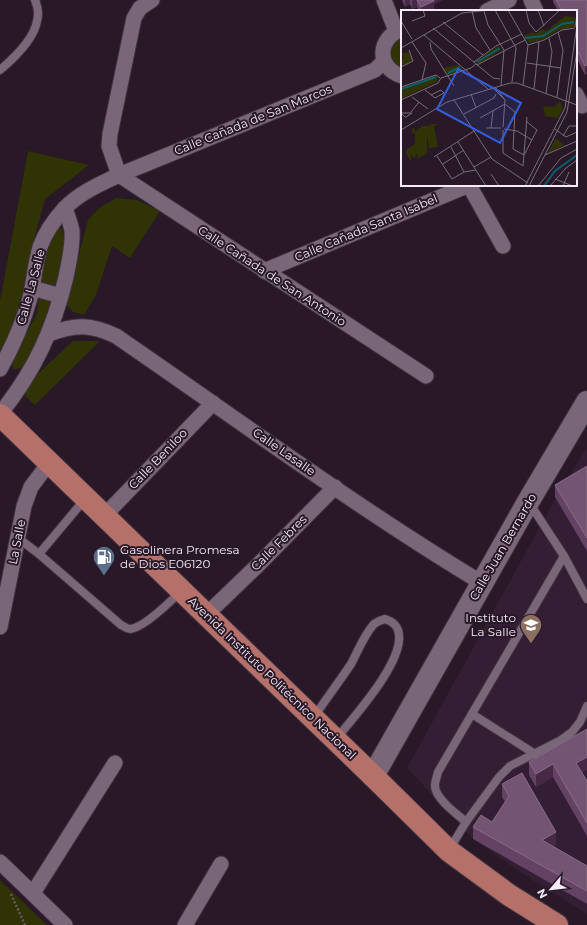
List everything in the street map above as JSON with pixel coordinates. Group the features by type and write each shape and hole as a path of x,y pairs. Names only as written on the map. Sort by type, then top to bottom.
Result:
{"main road":[{"name":"Avenida Instituto Politécnico Nacional","path":"0,414 373,776 448,851 509,895 557,925"}],"street":[{"path":"384,0 399,30 390,35 386,40 384,47 384,61 388,68 394,73 401,76"},
{"path":"489,10 509,0"},
{"path":"531,0 536,10"},
{"path":"118,175 109,146 110,134 134,18 146,4"},
{"name":"Calle Cañada de San Marcos","path":"118,175 375,70 384,61"},
{"name":"Calle La Salle","path":"0,368 12,348 22,323 32,288 40,248 50,226 65,208 86,191 118,175"},
{"name":"Calle Cañada de San Antonio","path":"118,175 426,376"},
{"name":"Calle Cañada Santa Isabel","path":"264,271 467,186"},
{"path":"470,186 503,246"},
{"path":"0,414 16,394 28,375 49,334 61,296 72,253 72,230 65,208"},
{"path":"32,288 61,296"},
{"name":"Calle Lasalle","path":"49,334 67,328 85,326 104,330 116,336 452,566 482,583"},
{"name":"Calle Beniloo","path":"104,516 213,402"},
{"name":"Calle Juan Bernardo","path":"373,776 528,502 584,415"},
{"name":"La Salle","path":"0,627 24,506 30,487 49,463"},
{"name":"Calle Febres","path":"206,615 335,487"},
{"path":"33,893 115,763"},
{"path":"0,862 65,925"},
{"path":"185,925 221,864"}],"lane":[{"path":"0,70 8,64 31,36 37,22 38,10 35,0"},
{"path":"39,554 86,498"},
{"path":"528,502 564,556 587,599"},
{"path":"18,538 39,554 121,625 129,629 137,627 149,620 181,591"},
{"path":"466,822 436,793 435,787 438,772 564,556"},
{"path":"313,718 337,685 374,624 379,620 385,619 393,622 398,630 400,638 396,654 386,674 372,695 336,740"},
{"path":"448,851 466,822 499,777 510,766 535,754 572,732 580,722 587,706"},
{"path":"472,714 535,754"}],"path":[{"path":"8,888 25,925"}],"shaded area":[{"name":"Instituto La Salle","path":"587,447 587,914 520,872 473,839 407,768 554,501"}],"green space":[{"path":"401,39 401,67 394,62 391,53 394,44"},
{"path":"28,151 89,165 45,199 35,236 25,295 15,333 0,350 0,301"},
{"path":"116,198 137,200 160,211 130,258 112,246 96,295 84,315 73,312 66,304 88,220 99,208"},
{"path":"54,226 62,229 65,244 58,284 44,338 26,366 14,370 11,361 37,314 41,272"},
{"path":"73,341 100,341 35,405 22,393 29,382"},
{"path":"0,880 47,925 0,925"}],"building":[{"path":"417,0 434,0 434,1 421,7"},
{"path":"556,0 587,0 587,65 585,66 577,50 577,10 561,10"},
{"path":"587,466 587,538 555,485"},
{"path":"587,729 587,757 576,763 587,781 587,823 553,764 536,774 529,762"},
{"path":"522,773 556,832 542,840 587,866 587,891 473,827 481,815 492,822 509,796 502,784"}],"place":[{"name":"Gasolinera Promesa de Dios E06120","path":"104,576"},
{"name":"Instituto La Salle","path":"531,644"}]}
